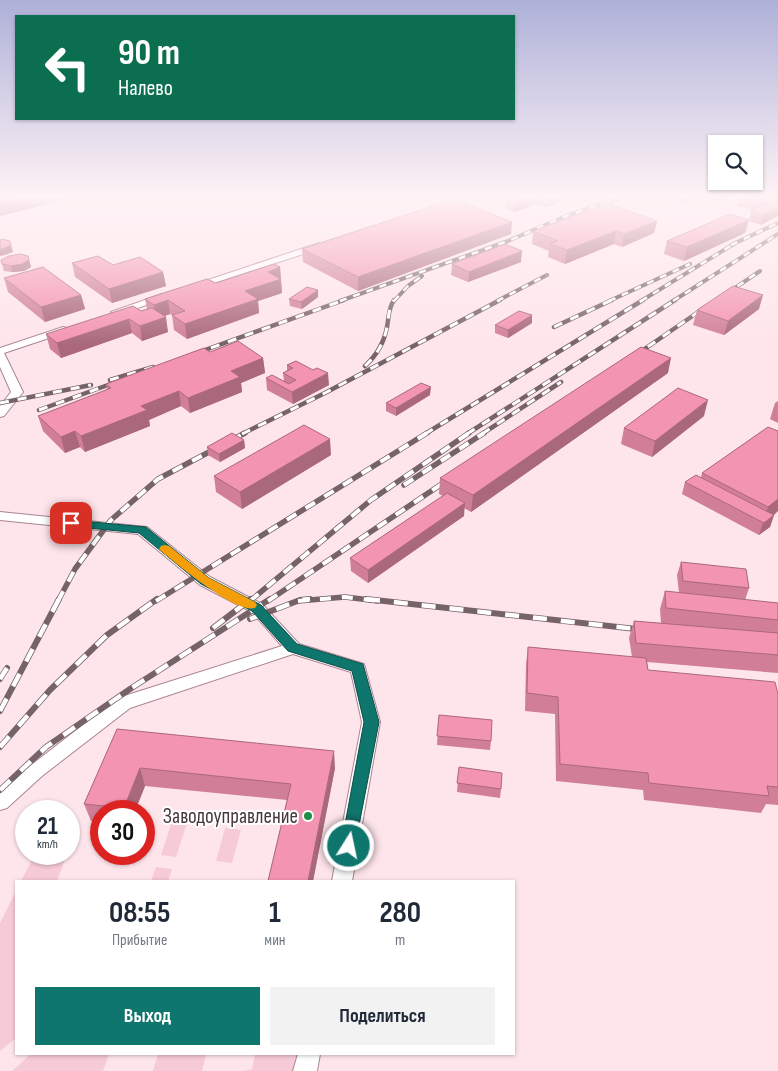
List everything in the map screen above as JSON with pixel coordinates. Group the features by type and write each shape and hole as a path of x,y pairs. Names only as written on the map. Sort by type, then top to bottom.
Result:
{"street":[{"path":"110,314 323,245"},
{"path":"0,414 17,392 0,353 73,326"},
{"path":"0,516 142,530 205,581 256,608 293,648 358,668 372,722 342,880"},
{"path":"0,802 36,771 124,703 293,648"},
{"path":"305,1071 309,1055"}],"shaded area":[{"path":"172,821 187,823 176,857 161,855"},
{"path":"225,828 241,830 232,863 216,861"},
{"path":"29,865 63,865 57,880 22,880"},
{"path":"156,867 172,869 168,880 151,880"},
{"path":"15,893 15,1039 0,1051 0,923"},
{"path":"30,1055 109,1055 103,1071 12,1071"},
{"path":"158,1055 206,1055 202,1071 153,1071"},
{"path":"255,1055 302,1055 299,1071 243,1071 252,1069"}],"building":[{"path":"0,245 11,245 3,249 0,249"},
{"path":"314,245 448,245 358,277 302,249"},
{"path":"502,245 522,251 469,272 452,264"},
{"path":"553,245 580,245 567,250"},
{"path":"20,254 28,256 29,260 22,264 11,266 2,264 1,260"},
{"path":"98,256 113,265 140,257 163,272 109,289 72,263"},
{"path":"274,264 280,267 268,272 281,279 245,291 258,299 185,324 172,315 185,311 168,300 154,305 145,299 207,279 216,283"},
{"path":"43,267 81,295 41,307 4,278"},
{"path":"733,286 763,295 728,321 697,310"},
{"path":"307,287 318,290 301,302 289,299"},
{"path":"133,306 141,311 152,308 166,317 140,326 129,319 57,343 46,334"},
{"path":"519,311 532,315 508,330 495,325"},
{"path":"238,341 263,358 231,371 240,377 188,398 179,391 141,406 147,410 81,436 75,431 61,437 38,416 111,388 106,384 204,348 210,352"},
{"path":"641,347 671,358 473,495 440,478"},
{"path":"296,361 313,370 317,368 328,373 292,392 266,378 272,375 289,384 296,380 283,373 293,368 287,365"},
{"path":"421,383 431,387 396,408 386,403"},
{"path":"678,388 708,400 655,441 624,428"},
{"path":"304,425 330,439 240,492 214,476"},
{"path":"768,427 778,431 778,499 768,507 702,473"},
{"path":"232,433 244,440 219,454 207,447"},
{"path":"696,475 774,515 764,523 685,482"},
{"path":"447,493 465,503 368,570 350,558"},
{"path":"681,562 746,569 749,588 683,581"},
{"path":"665,591 778,603 778,620 666,608"},
{"path":"634,621 778,633 778,655 636,643"},
{"path":"528,647 646,658 648,670 775,682 778,694 778,787 767,786 769,796 649,783 648,773 560,764 558,697 527,693"},
{"path":"439,715 492,720 491,741 437,736"},
{"name":"Заводоуправление","path":"117,729 334,751 308,880 268,880 291,784 140,768 127,800 90,800 90,805 84,804"},
{"path":"459,767 502,773 501,789 457,783"}],"railway":[{"path":"340,301 497,245"},
{"path":"641,301 732,245"},
{"path":"673,301 761,245"},
{"path":"609,301 690,264"},
{"path":"726,294 760,271"},
{"path":"497,301 547,275"},
{"path":"394,301 408,286 422,276"},
{"path":"194,354 344,300"},
{"path":"365,366 373,358 382,343 394,300"},
{"path":"242,434 325,393 500,300"},
{"path":"554,327 612,300"},
{"path":"425,434 643,300"},
{"path":"467,434 675,300"},
{"path":"633,357 707,306"},
{"path":"110,380 153,367"},
{"path":"39,410 119,381"},
{"path":"482,434 561,382"},
{"path":"0,403 91,385"},
{"path":"58,601 75,569 111,520 158,479 245,433"},
{"path":"156,601 427,433"},
{"path":"250,601 371,500 469,433"},
{"path":"404,485 484,433"},
{"path":"268,601 452,477"},
{"path":"298,601 345,597 378,601"},
{"path":"0,711 59,599"},
{"path":"0,747 50,690 107,635 157,599"},
{"path":"213,628 251,599"},
{"path":"0,790 46,747 130,689 270,599"},
{"path":"250,619 300,600 310,599"},
{"path":"366,599 645,630"},
{"path":"0,679 7,668"}],"slow traffic":[{"path":"165,549 205,581 250,605"}],"place":[{"name":"Заводоуправление","path":"308,816"}],"route":[{"path":"71,523 142,530 205,581 256,608 293,648 358,668 372,722 349,846"}]}
